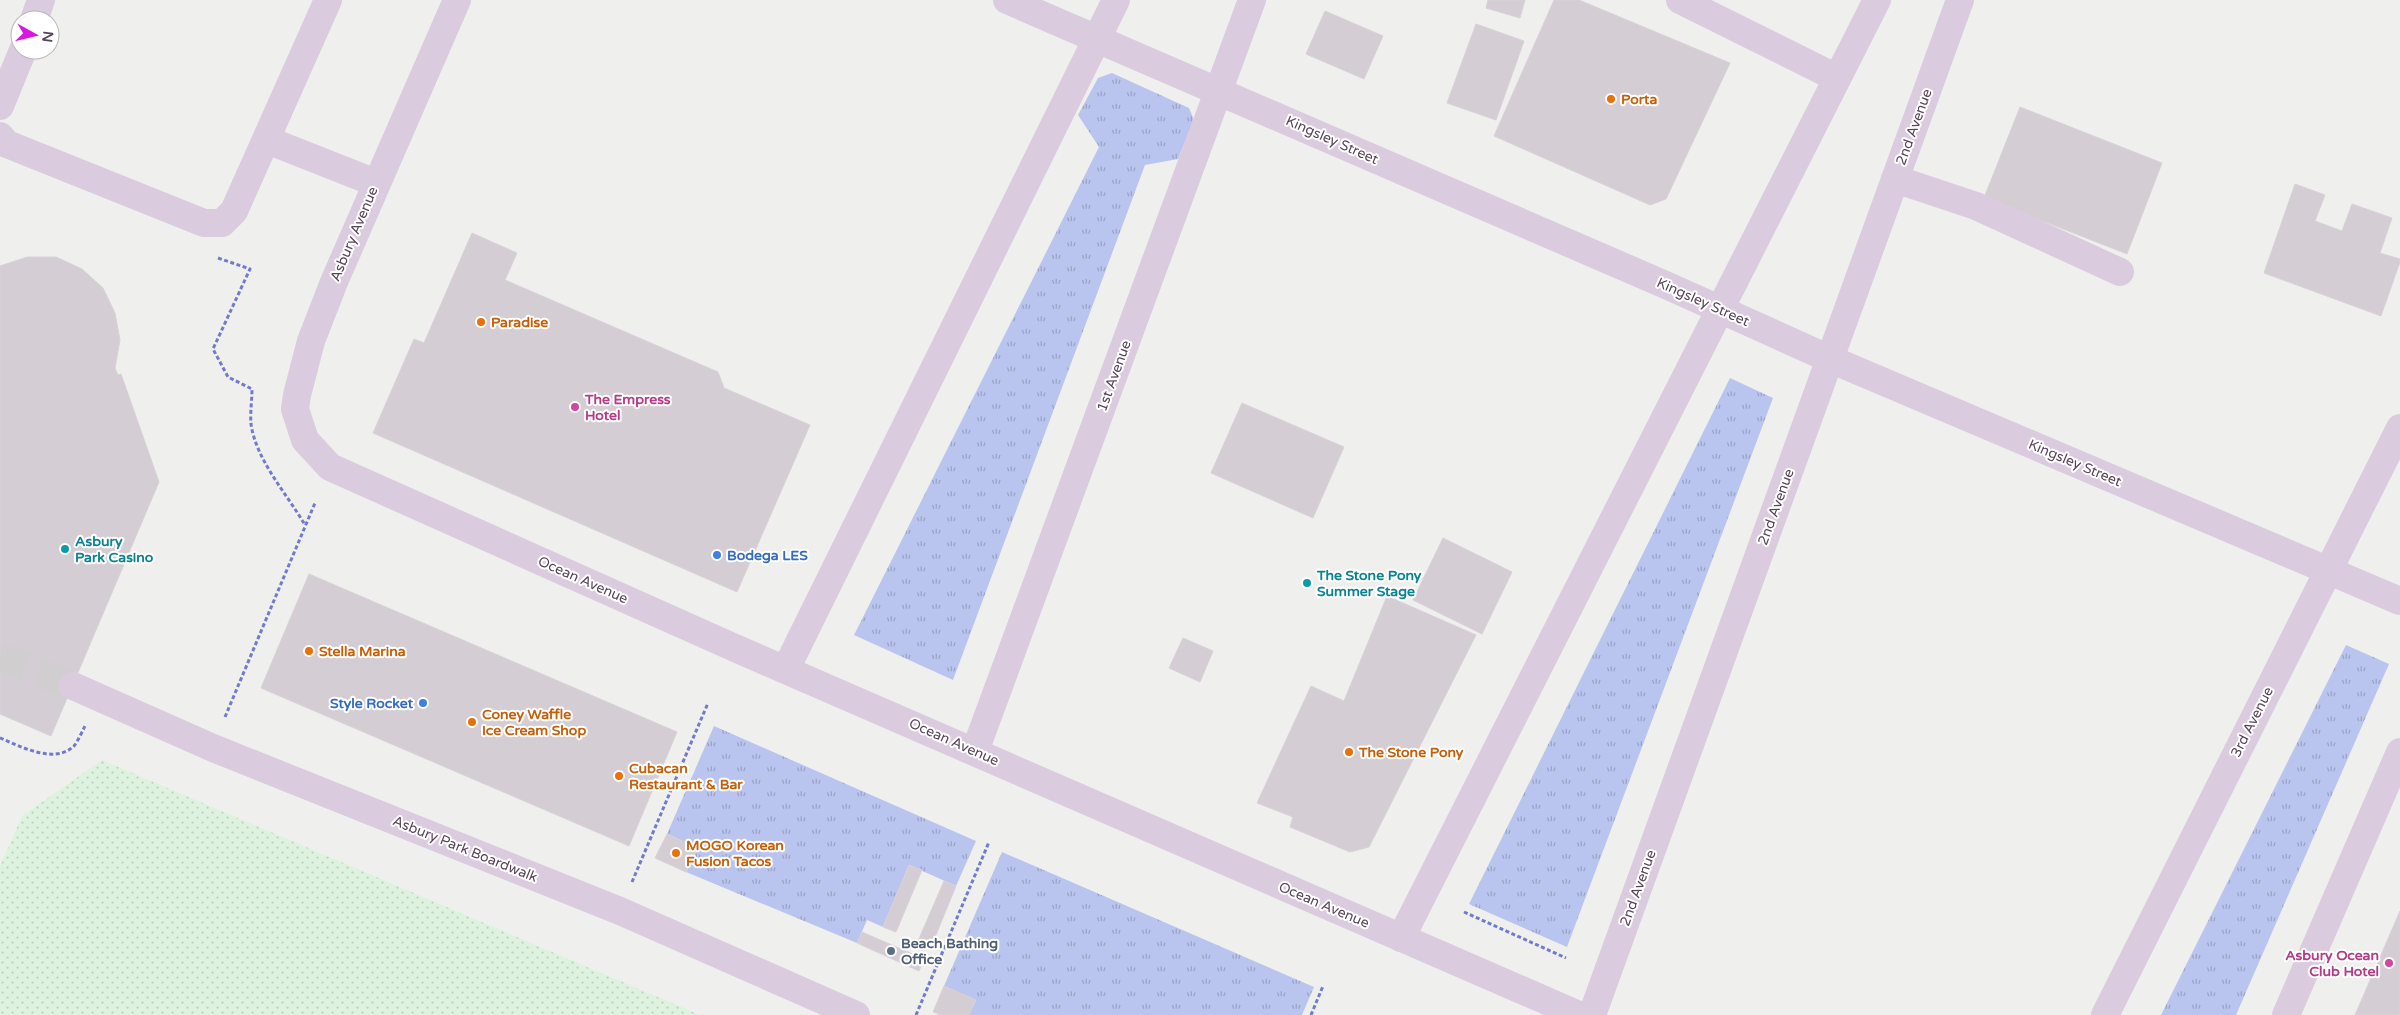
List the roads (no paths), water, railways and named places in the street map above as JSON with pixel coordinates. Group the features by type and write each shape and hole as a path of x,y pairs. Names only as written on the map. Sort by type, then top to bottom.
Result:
{"street":[{"path":"0,136 7,144 204,223 222,223 234,211 328,0"},
{"name":"Asbury Avenue","path":"330,467 305,440 295,409 311,341 334,282 457,0"},
{"name":"Kingsley Street","path":"1006,0 1720,309 1830,359 2400,602"},
{"path":"786,669 1116,0"},
{"name":"1st Avenue","path":"975,751 1252,0"},
{"path":"1680,0 1838,78"},
{"path":"1401,938 1877,0"},
{"name":"2nd Avenue","path":"1592,1015 1960,0"},
{"path":"0,106 19,60"},
{"path":"267,140 376,184"},
{"path":"1895,179 1976,206 2120,272"},
{"name":"3rd Avenue","path":"2105,1015 2400,428"},
{"name":"Ocean Avenue","path":"330,467 786,669 1579,1015"},
{"name":"Asbury Park Boardwalk","path":"73,686 213,748 620,911 856,1015"},
{"path":"2286,1015 2400,752"}],"tunnel":[{"path":"0,656 73,686"}],"place":[{"name":"Porta","path":"1611,99"},
{"name":"Paradise","path":"481,322"},
{"name":"The Empress Hotel","path":"575,407"},
{"name":"Asbury Park Casino","path":"65,549"},
{"name":"Bodega LES","path":"717,555"},
{"name":"The Stone Pony Summer Stage","path":"1307,583"},
{"name":"Stella Marina","path":"309,651"},
{"name":"Style Rocket","path":"423,703"},
{"name":"Coney Waffle Ice Cream Shop","path":"472,722"},
{"name":"The Stone Pony","path":"1349,752"},
{"name":"Cubacan Restaurant & Bar","path":"619,776"},
{"name":"MOGO Korean Fusion Tacos","path":"676,853"},
{"name":"Beach Bathing Office","path":"891,951"},
{"name":"Asbury Ocean Club Hotel","path":"2389,963"}]}
